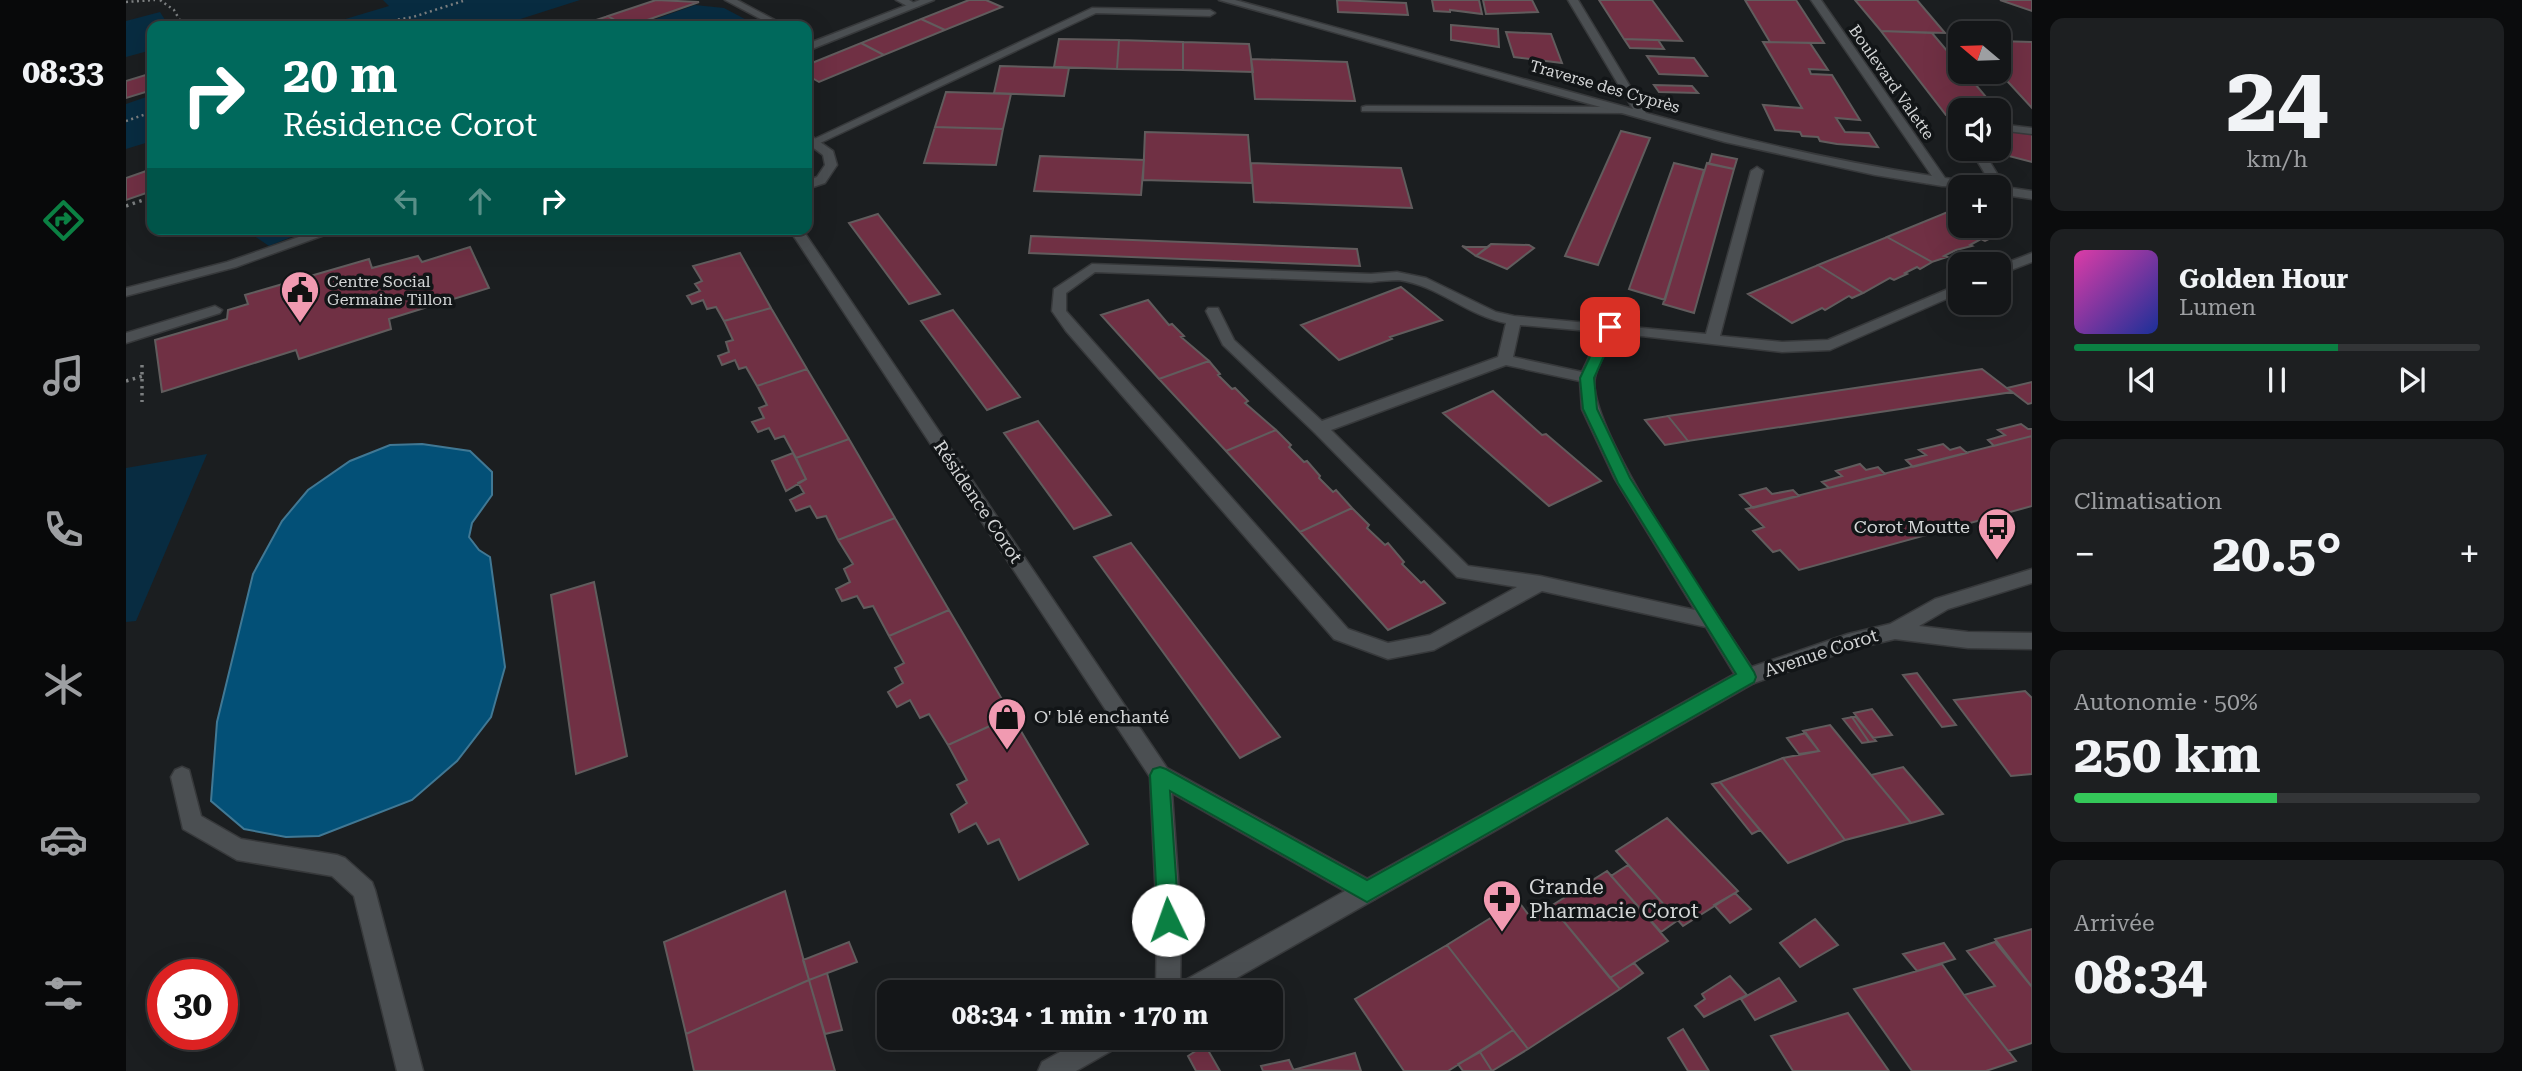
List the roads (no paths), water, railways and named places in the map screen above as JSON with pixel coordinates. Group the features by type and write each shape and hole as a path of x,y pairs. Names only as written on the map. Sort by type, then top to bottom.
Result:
{"street":[{"path":"730,0 771,21"},
{"path":"901,0 914,6"},
{"path":"812,43 929,0"},
{"name":"Traverse des Cyprès","path":"1224,0 1725,138 1875,171 1948,183"},
{"path":"1269,0 1272,13"},
{"path":"1573,0 1642,115"},
{"name":"Boulevard Valette","path":"1816,0 1942,182"},
{"path":"812,139 1095,10 1210,13"},
{"path":"1366,109 1625,110"},
{"path":"2011,128 2032,131"},
{"path":"812,141 829,153 831,165 821,180 812,183"},
{"path":"1712,338 1756,171"},
{"path":"2011,192 2032,195"},
{"path":"126,292 258,258 319,235"},
{"name":"Résidence Corot","path":"799,235 1160,775 1367,891"},
{"path":"2011,266 2032,257"},
{"path":"1540,583 1434,642 1388,650 1341,634 1071,328 1059,311 1059,292 1092,268 1371,278 1398,276 1421,281 1492,316 1782,347 1830,345 1948,293"},
{"path":"126,338 215,310"},
{"path":"1213,311 1228,342 1320,428 1463,572 1540,583 1712,621"},
{"path":"1505,360 1514,320"},
{"path":"1610,327 1587,378 1590,409 1623,479 1747,677"},
{"path":"1320,428 1505,360 1587,378"},
{"path":"1895,631 1942,604 2032,576"},
{"name":"Avenue Corot","path":"1210,980 1747,677 1848,642 1895,631 1968,640 2032,641"},
{"path":"1160,775 1168,920 1168,980"},
{"path":"182,777 191,822 237,849 337,866 364,890 410,1071"},
{"path":"1051,1071 1088,1050"}],"place":[{"name":"Centre Social Germaine Tillon","path":"300,324"},
{"name":"Corot Moutte","path":"1997,561"},
{"name":"O' blé enchanté","path":"1007,751"},
{"name":"Grande Pharmacie Corot","path":"1502,933"}]}
